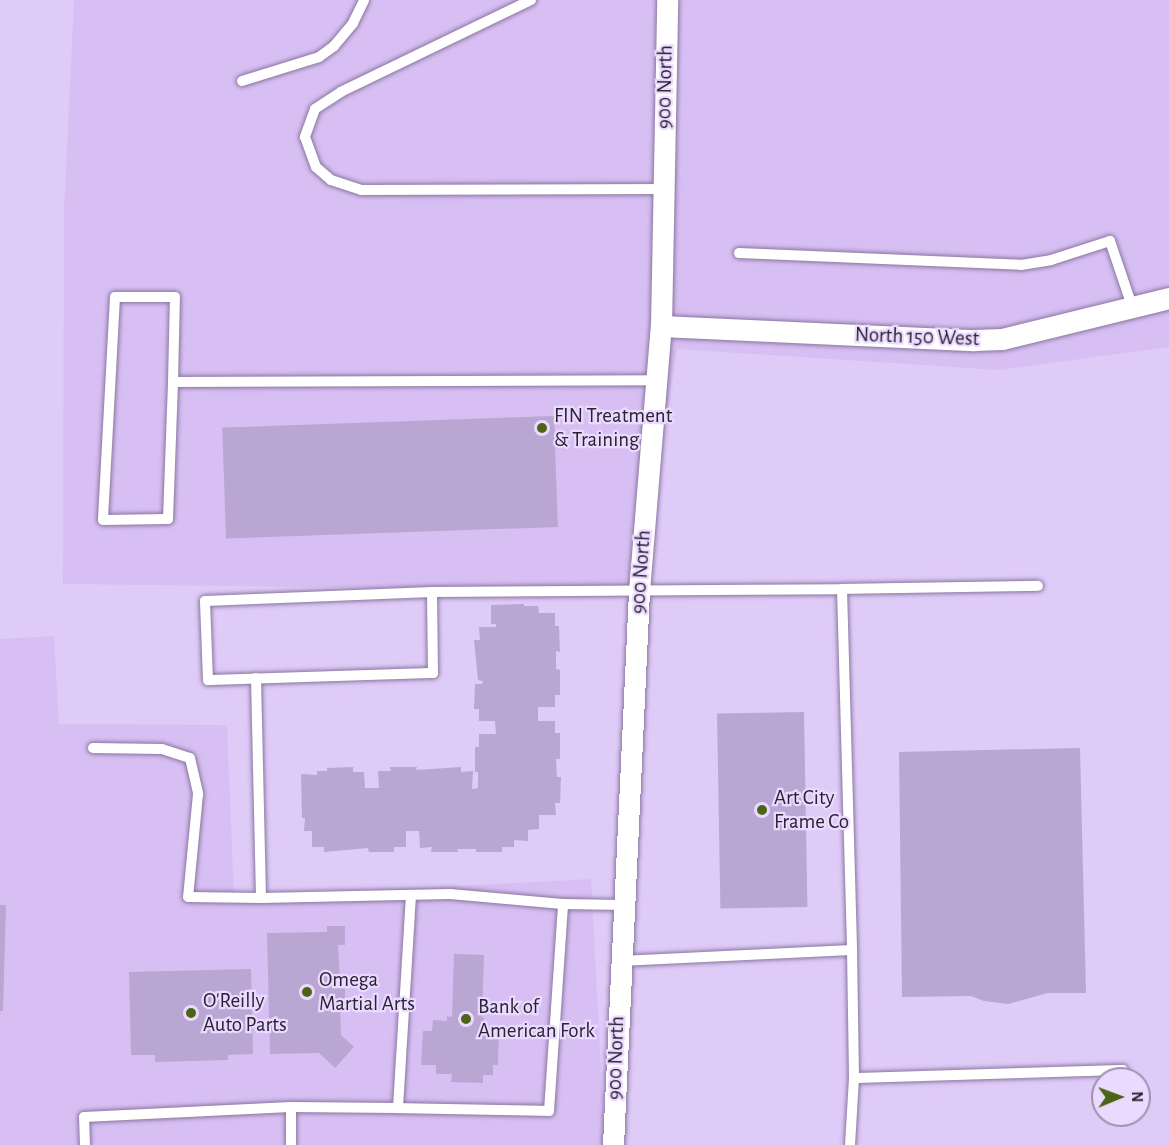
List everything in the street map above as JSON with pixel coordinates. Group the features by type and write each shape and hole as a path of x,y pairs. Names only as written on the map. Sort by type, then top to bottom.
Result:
{"street":[{"name":"900 North","path":"613,1145 639,591 661,326 667,0"},
{"name":"North 150 West","path":"661,326 974,340 1002,339 1169,298"}],"lane":[{"path":"242,81 319,57 334,46 353,23 364,0"},
{"path":"531,0 341,92 315,110 305,137 316,167 331,180 361,190 663,189"},
{"path":"739,253 1021,265 1051,260 1110,241 1132,306"},
{"path":"115,297 175,297 173,382 168,519 103,520 115,297"},
{"path":"173,382 656,381"},
{"path":"432,592 433,673 208,680 205,601 432,592 1038,586"},
{"path":"842,589 854,1078 849,1145"},
{"path":"256,678 261,898"},
{"path":"93,748 162,750 190,758 198,794 188,897 261,898 450,894 563,904 624,905"},
{"path":"398,1108 411,895"},
{"path":"85,1145 84,1117 291,1107 549,1111 563,904"},
{"path":"620,961 852,950"},
{"path":"854,1078 1091,1071"},
{"path":"291,1107 291,1145"}],"shaded area":[{"path":"74,0 1169,0 1169,347 999,370 677,349 639,591 63,584 64,210"},
{"path":"54,636 59,724 227,725 234,898 591,879 605,1145 0,1145 0,639"}],"building":[{"path":"554,416 558,527 226,539 222,428"},
{"path":"524,604 524,606 538,606 539,613 555,613 555,626 559,626 560,652 556,651 556,669 560,670 560,695 555,695 555,707 538,707 538,721 555,721 555,733 560,733 560,759 556,759 557,777 561,777 560,803 555,803 556,815 539,815 539,829 528,830 528,841 514,840 514,847 502,847 502,852 457,849 458,852 431,852 432,847 420,848 419,831 406,831 406,847 394,847 394,852 369,852 368,848 324,852 324,847 312,847 312,831 304,831 305,818 302,818 301,774 317,775 317,771 327,771 327,768 353,767 353,772 364,772 365,788 379,788 378,771 391,771 390,767 417,767 416,770 461,767 461,772 473,771 472,789 478,788 478,772 475,772 475,747 479,747 479,734 496,734 495,721 479,721 479,709 474,709 475,684 482,684 483,681 478,680 474,640 480,640 479,627 496,627 496,624 491,624 491,605"},
{"name":"Art City Frame Co","path":"804,712 807,907 720,908 717,714"},
{"path":"1080,748 1086,993 1048,993 1008,1004 984,1001 971,996 902,997 899,752"},
{"path":"0,905 6,905 3,1011 0,1011"},
{"name":"Omega Martial Arts","path":"327,926 345,926 345,945 338,945 340,980 345,980 345,1004 340,1004 341,1035 354,1047 335,1068 319,1053 270,1054 267,933 327,932"},
{"name":"Bank of American Fork","path":"454,954 484,955 482,1017 484,1025 499,1026 498,1065 493,1065 493,1075 483,1075 483,1083 451,1082 452,1074 436,1074 436,1065 421,1065 423,1031 432,1031 433,1020 447,1021 447,1016 452,1017"},
{"name":"O'Reilly Auto Parts","path":"251,969 253,1054 228,1055 228,1060 155,1062 155,1055 131,1055 129,972"}],"place":[{"name":"FIN Treatment & Training","path":"542,428"},
{"name":"Art City Frame Co","path":"762,810"},
{"name":"Omega Martial Arts","path":"307,992"},
{"name":"O'Reilly Auto Parts","path":"191,1013"},
{"name":"Bank of American Fork","path":"466,1019"}]}
